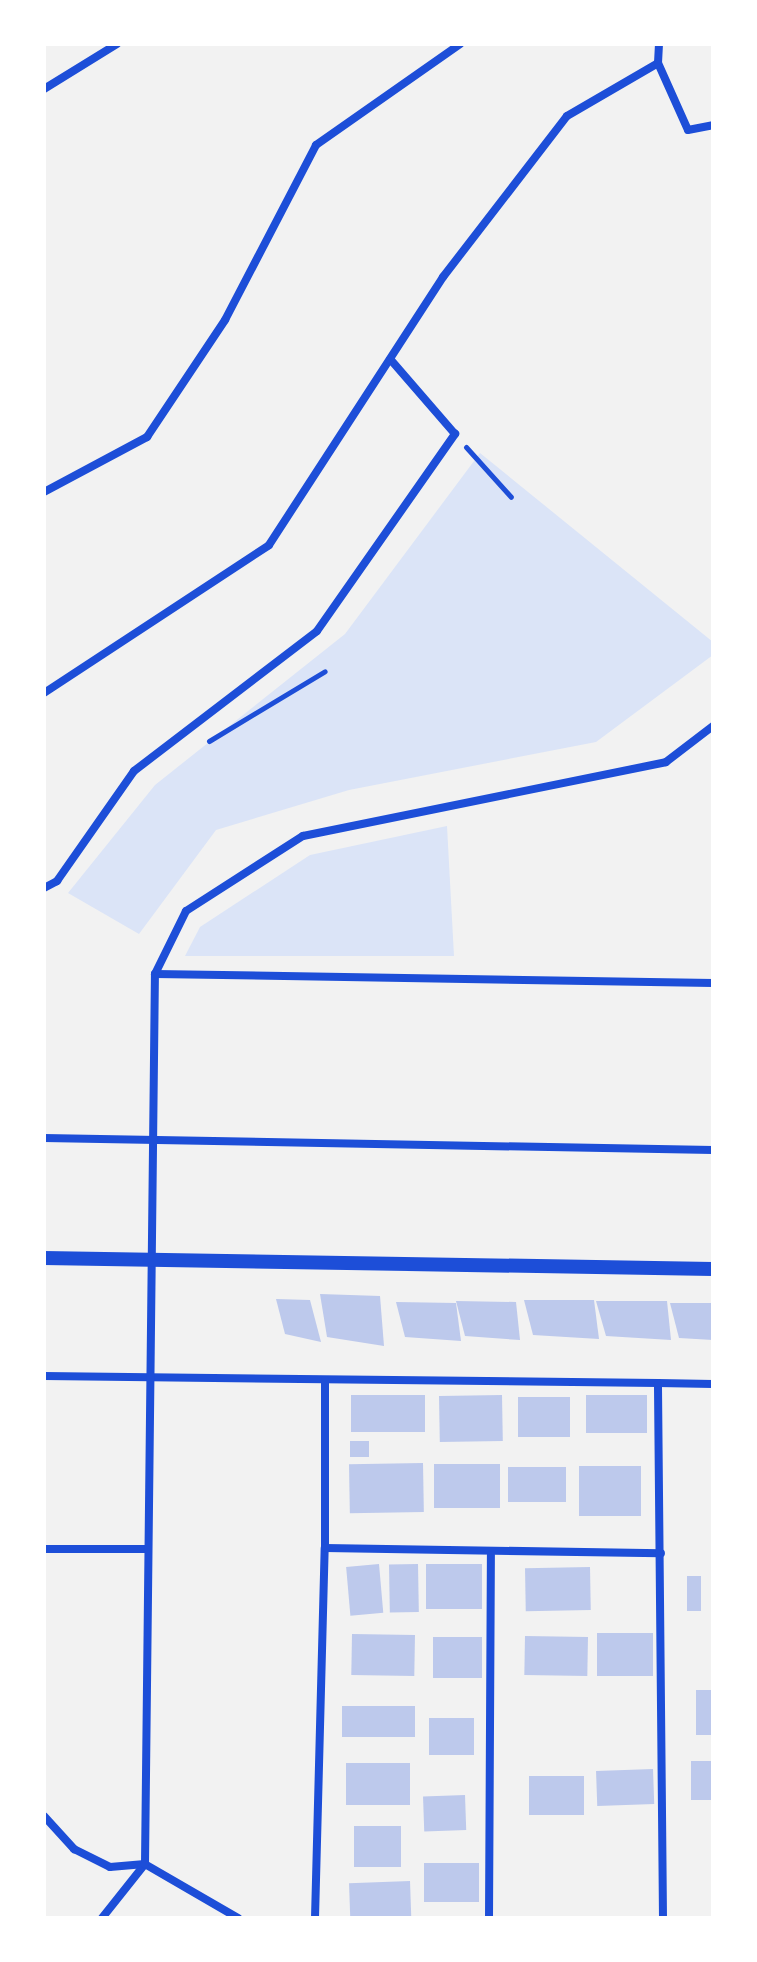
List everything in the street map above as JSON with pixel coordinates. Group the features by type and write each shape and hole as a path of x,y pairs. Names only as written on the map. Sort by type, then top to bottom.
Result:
{"street":[{"path":"44,89 117,44"},
{"path":"44,492 147,437 225,320 316,145 460,44"},
{"path":"659,44 658,63 688,130 713,125"},
{"path":"44,693 269,545 390,359 567,116 658,63"},
{"path":"44,888 57,881 134,771 317,631 455,434 390,359"},
{"path":"102,1918 145,1864 146,1549 153,1259 155,974 186,911 303,836 666,762 713,726"},
{"path":"155,974 713,983"},
{"path":"44,1138 713,1150"},
{"path":"44,1258 713,1269"},
{"path":"44,1376 713,1384"},
{"path":"315,1918 325,1548 325,1380"},
{"path":"658,1383 663,1918"},
{"path":"325,1548 491,1555 661,1553"},
{"path":"44,1549 146,1549"},
{"path":"489,1918 491,1555"},
{"path":"44,1816 74,1849 110,1867 145,1864 238,1918"}],"path":[{"path":"455,434 511,497"},
{"path":"193,751 325,671"}],"shaded area":[{"path":"480,453 713,642 713,655 596,742 349,790 216,830 139,934 68,893 155,785 345,634"},
{"path":"447,826 454,956 185,956 200,927 310,855"}],"building":[{"path":"320,1294 380,1296 384,1346 327,1337"},
{"path":"276,1299 310,1300 321,1342 285,1334"},
{"path":"524,1300 594,1300 599,1339 533,1335"},
{"path":"456,1301 516,1302 520,1340 465,1336"},
{"path":"596,1301 667,1301 671,1340 606,1336"},
{"path":"396,1302 456,1303 461,1341 405,1337"},
{"path":"670,1303 713,1303 713,1340 679,1338"},
{"path":"351,1395 425,1395 425,1432 351,1432"},
{"path":"502,1395 503,1441 440,1442 439,1396"},
{"path":"586,1395 647,1395 647,1433 586,1433"},
{"path":"518,1397 570,1397 570,1437 518,1437"},
{"path":"350,1441 369,1441 369,1457 350,1457"},
{"path":"423,1463 424,1512 350,1513 349,1464"},
{"path":"434,1464 500,1464 500,1508 434,1508"},
{"path":"579,1466 641,1466 641,1516 579,1516"},
{"path":"508,1467 566,1467 566,1502 508,1502"},
{"path":"379,1564 383,1613 350,1616 346,1567"},
{"path":"418,1564 419,1612 390,1612 389,1565"},
{"path":"426,1564 482,1564 482,1609 426,1609"},
{"path":"590,1567 591,1610 526,1611 525,1568"},
{"path":"687,1576 701,1576 701,1611 687,1611"},
{"path":"597,1633 653,1633 653,1676 597,1676"},
{"path":"352,1634 415,1635 414,1676 351,1675"},
{"path":"525,1636 588,1637 587,1676 524,1675"},
{"path":"433,1637 482,1637 482,1678 433,1678"},
{"path":"696,1690 713,1690 713,1735 696,1735"},
{"path":"342,1706 415,1706 415,1737 342,1737"},
{"path":"429,1718 474,1718 474,1755 429,1755"},
{"path":"691,1761 713,1761 713,1800 691,1800"},
{"path":"346,1763 410,1763 410,1805 346,1805"},
{"path":"653,1769 654,1804 597,1806 596,1771"},
{"path":"529,1776 584,1776 584,1815 529,1815"},
{"path":"465,1795 466,1830 424,1831 423,1796"},
{"path":"354,1826 401,1826 401,1867 354,1867"},
{"path":"424,1863 479,1863 479,1902 424,1902"},
{"path":"410,1881 411,1918 350,1918 349,1883"}]}
